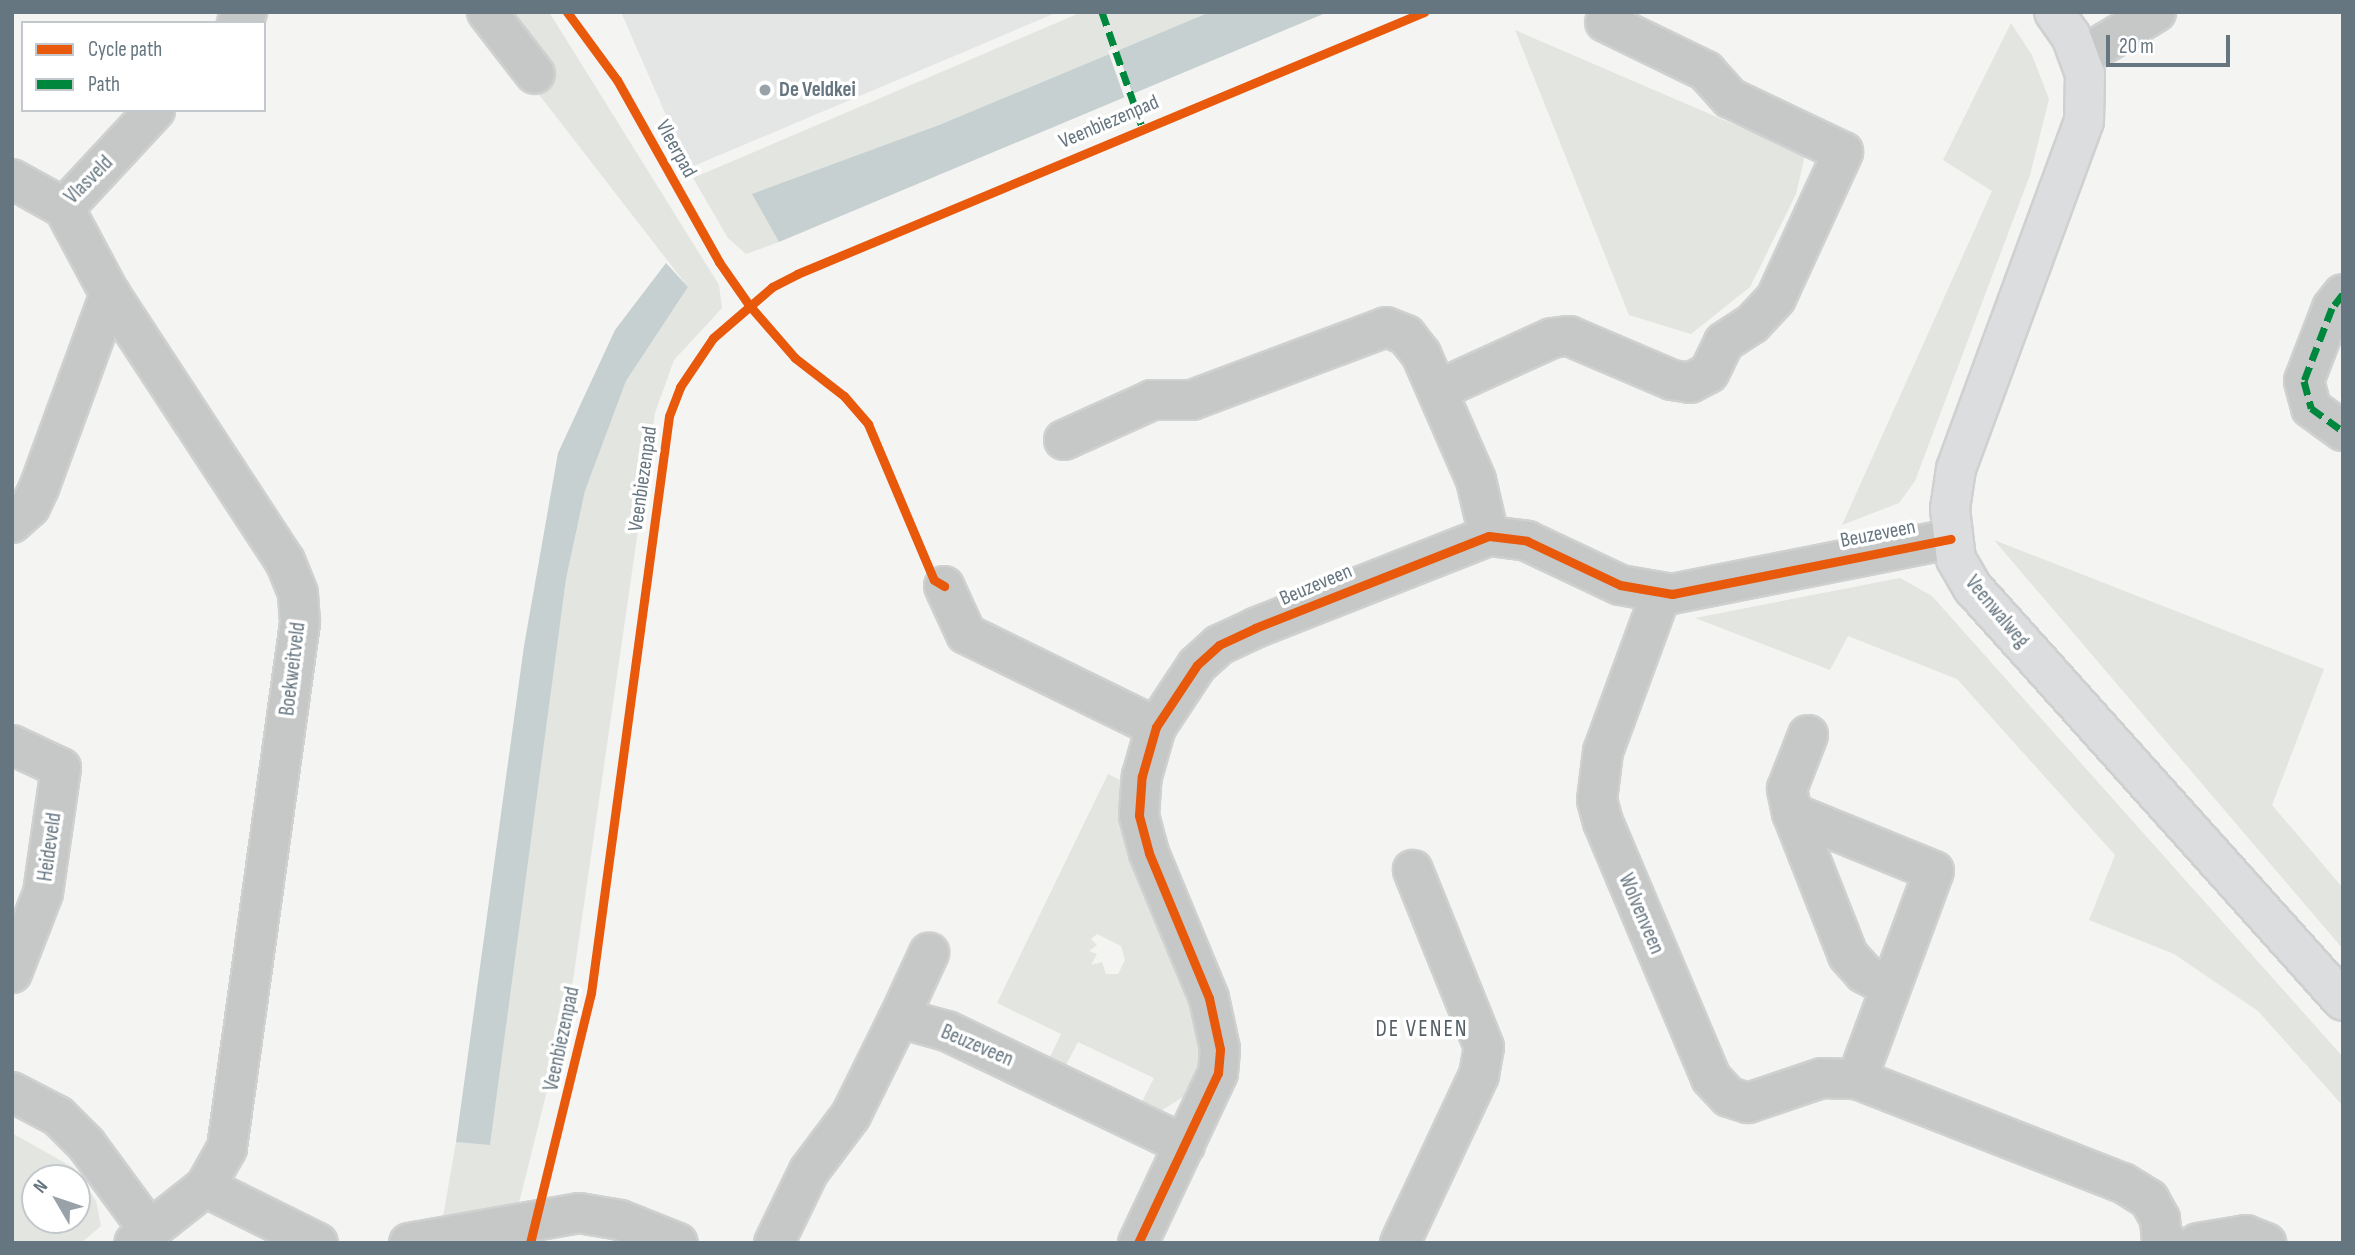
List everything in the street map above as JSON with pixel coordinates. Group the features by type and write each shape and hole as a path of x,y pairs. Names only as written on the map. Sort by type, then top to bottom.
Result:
{"street":[{"path":"487,12 535,74"},
{"name":"Veenwalweg","path":"2054,12 2080,58 2086,94 2084,121 1956,469 1951,539 1973,588 2343,1001"},
{"path":"2080,58 2157,12"},
{"path":"1438,390 1552,338 1569,336 1672,380 1690,383 1709,373 1724,342 1752,324 1776,298 1843,152 1730,98 1706,71 1605,22"},
{"name":"Vlasveld","path":"12,178 64,208 153,112"},
{"name":"Boekweitveld","path":"64,208 110,293 285,561 298,594 300,623 227,1148 205,1187 142,1237"},
{"path":"12,523 30,507 39,488 110,293"},
{"path":"2343,294 2332,308 2304,381 2311,408 2343,431"},
{"path":"1064,440 1152,400 1192,400 1386,327 1406,335 1438,390 1479,490 1489,536"},
{"name":"Beuzeveen","path":"899,1018 960,1036 1185,1145 1218,1073 1220,1049 1209,998 1142,834 1142,776 1156,727 1196,664 1219,645 1461,542 1489,536 1527,541 1619,585 1661,594 1951,539"},
{"path":"944,586 966,634 1156,727"},
{"name":"Wolvenveen","path":"1661,594 1603,752 1597,800 1603,822 1711,1078 1729,1097 1748,1103 1822,1078 1857,1079 2123,1183 2149,1199 2173,1242 2246,1235 2266,1243"},
{"path":"1808,735 1787,789 1792,813 1848,955 1864,972 1890,987"},
{"name":"Heideveld","path":"12,745 61,768 43,893 12,973"},
{"path":"1792,813 1934,871 1857,1079"},
{"path":"1400,1243 1479,1075 1484,1047 1413,870"},
{"path":"774,1243 809,1171 851,1115 929,953"},
{"path":"12,1092 58,1116 76,1135 142,1237"},
{"path":"1138,1243 1185,1145"},
{"path":"205,1187 318,1243"},
{"path":"409,1243 535,1218 579,1213 620,1220 678,1243"}],"shaded area":[{"path":"475,12 549,12 719,285 722,308 674,360 655,413 571,994 519,1203 443,1217 456,1142 490,1144 532,813 566,579 585,491 626,381 688,287"},
{"name":"De Veldkei","path":"621,12 1058,12 689,168"},
{"path":"1082,12 1210,12 939,125 753,194 779,242 746,254 728,238 693,178"},
{"path":"1210,12 1328,12 779,242 752,194 939,125"},
{"path":"2011,23 2032,55 2049,99 2030,175 1915,481 1899,503 1842,525 1992,191 1943,160"},
{"path":"1515,30 1805,155 1796,194 1750,287 1691,334 1629,315"},
{"path":"666,263 688,287 626,381 585,491 566,579 490,1145 456,1142 524,646 558,453 615,330"},
{"path":"1994,540 2324,669 2272,805 2343,888 2343,949"},
{"path":"1900,578 1932,596 2343,1057 2343,1106 2258,1011 2174,954 2089,920 2115,855 1957,679 1848,636 1830,670 1695,618"},
{"path":"1108,774 1122,781 1129,851 1202,1040 1200,1066 1189,1093 1161,1111 1140,1106 1154,1078 1078,1042 1065,1067 1049,1059 1061,1034 997,1003","holes":["1097,934 1121,946 1125,960 1118,974 1106,974 1102,962 1091,965 1097,954 1089,951 1097,945 1091,939"]},
{"path":"12,1133 67,1164 21,1164 21,1234 91,1234 91,1194 96,1201 101,1226 81,1243 12,1243"}],"pier":[{"path":"1116,48 1134,98 1126,102 1108,51"}],"marked path":[{"path":"1102,12 1142,127"},
{"path":"2343,294 2332,308 2304,381 2311,408 2343,431"}],"cycle path":[{"name":"Vleerpad","path":"567,12 617,80 719,262 749,305 795,358 844,396 868,424 934,580 944,586"},
{"name":"Veenbiezenpad","path":"530,1243 591,993 669,416 680,387 713,338 772,287 797,274 1424,12"},
{"path":"1138,1243 1218,1073 1220,1049 1209,998 1149,853 1139,815 1142,776 1156,727 1197,665 1219,645 1255,628 1489,536 1527,541 1620,585 1672,594 1951,539"}],"place":[{"name":"De Veldkei","path":"765,90"}],"district":[{"name":"DE VENEN","path":"1422,1029"}]}
